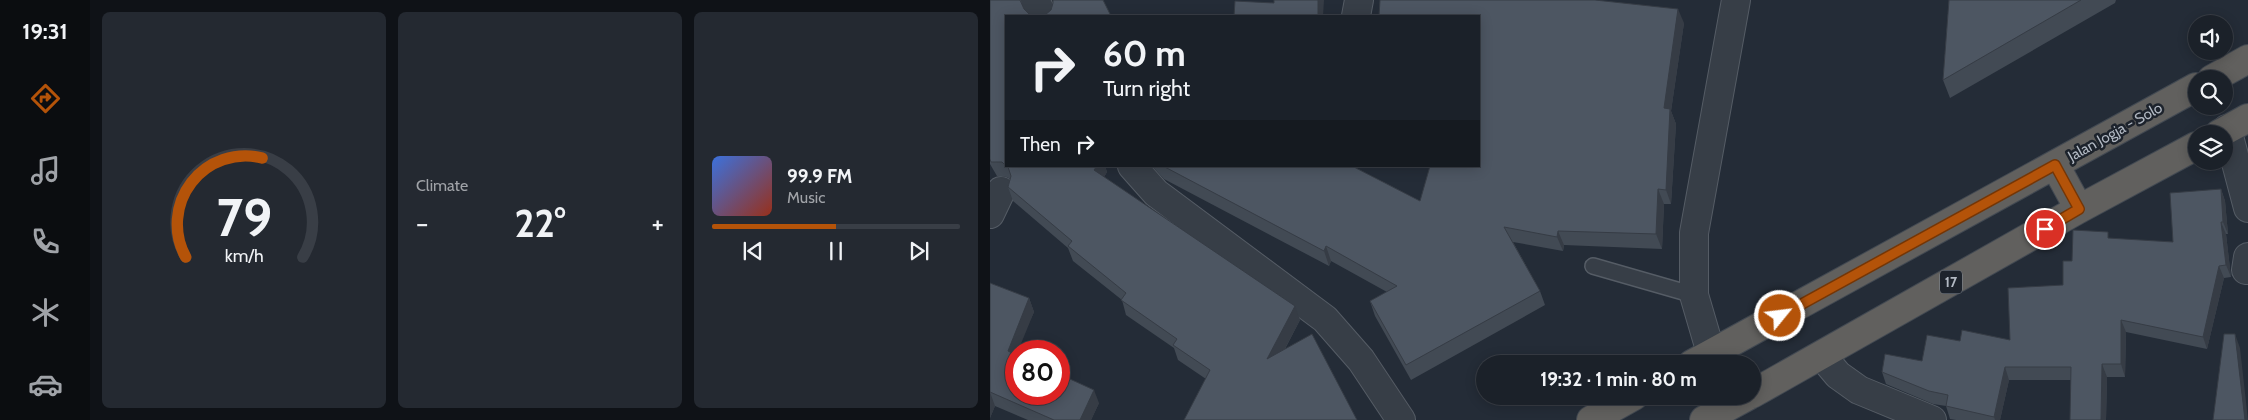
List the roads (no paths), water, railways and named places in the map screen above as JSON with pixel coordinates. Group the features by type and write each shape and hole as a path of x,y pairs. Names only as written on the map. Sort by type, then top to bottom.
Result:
{"highway":[{"path":"2228,70 2248,59"},
{"name":"Jalan Jogja - Solo","path":"1707,355 2188,91"},
{"name":"17","path":"1761,389 2079,209 2188,150"},
{"path":"2055,165 2079,209"},
{"path":"1591,420 1618,405"},
{"path":"1704,420 1732,405"}],"street":[{"path":"1035,0 1042,15"},
{"path":"1356,15 1359,0"},
{"path":"1701,355 1694,295 1694,233 1736,0"},
{"path":"2233,137 2248,208"},
{"path":"1133,167 1156,192 1325,319 1361,360 1401,420"},
{"path":"1822,356 1838,375 1859,390 1932,420"}],"lane":[{"path":"1593,266 1694,295"}]}
